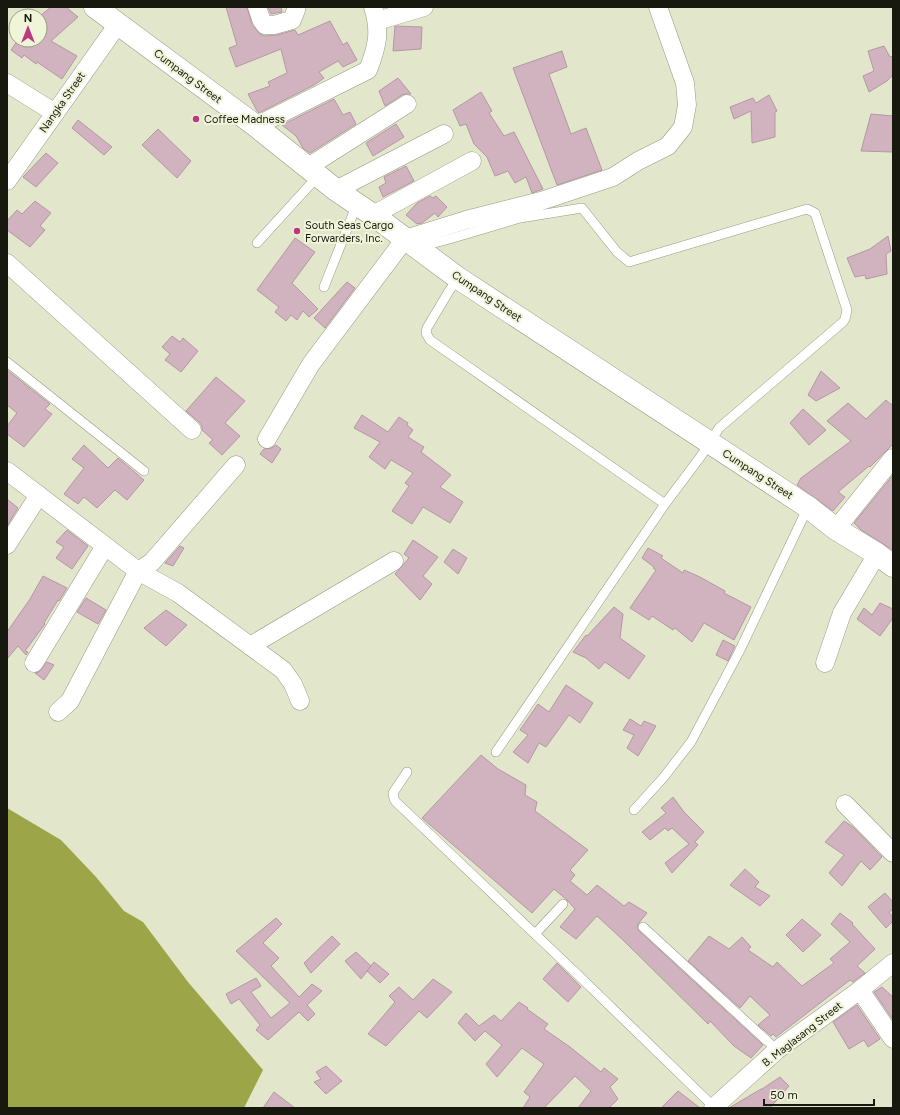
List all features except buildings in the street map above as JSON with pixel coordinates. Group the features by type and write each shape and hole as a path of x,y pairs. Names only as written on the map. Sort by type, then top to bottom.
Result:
{"street":[{"name":"Cumpang Street","path":"95,7 256,126 336,190 458,278 808,507 836,529 885,560"},
{"path":"257,7 261,20 265,25 274,25 292,20 296,7"},
{"path":"256,126 368,70 376,48 375,14 424,7"},
{"path":"267,438 311,364 411,243 466,220 541,201 613,177 638,161 668,146 683,128 687,105 685,83 658,7"},
{"name":"Nangka Street","path":"7,181 118,24"},
{"path":"7,83 55,113"},
{"path":"313,171 407,104"},
{"path":"336,190 444,134"},
{"path":"365,210 472,161"},
{"path":"7,264 192,430"},
{"path":"836,529 893,458"},
{"path":"58,712 70,702 138,571 152,562 236,465"},
{"path":"7,471 138,571 178,593 283,670 293,684 300,701"},
{"path":"7,545 39,495"},
{"path":"34,663 105,546"},
{"path":"824,663 842,613 885,560"},
{"path":"250,646 394,561"},
{"path":"845,804 893,853"},
{"name":"B. Maglasang Street","path":"713,1107 777,1050 860,990 891,970"},
{"path":"860,990 893,1039"}],"lane":[{"path":"257,243 313,171"},
{"path":"411,243 446,240 520,218 582,208 617,252 629,262 807,209 815,213 846,310 845,319 843,322 719,428 665,504 496,752"},
{"path":"324,287 350,221 365,210"},
{"path":"458,278 427,328 426,333 430,340 665,504"},
{"path":"7,362 144,471"},
{"path":"634,810 663,778 692,742 739,652 808,507"},
{"path":"407,772 393,793 394,800 535,934 713,1107"},
{"path":"535,934 562,904"},
{"path":"643,927 777,1050"}],"shaded area":[{"path":"7,808 61,840 96,877 124,911 143,922 188,982 263,1070 244,1108 7,1108"}],"place":[{"name":"Coffee Madness","path":"196,119"},
{"name":"South Seas Cargo Forwarders, Inc.","path":"297,231"}]}
